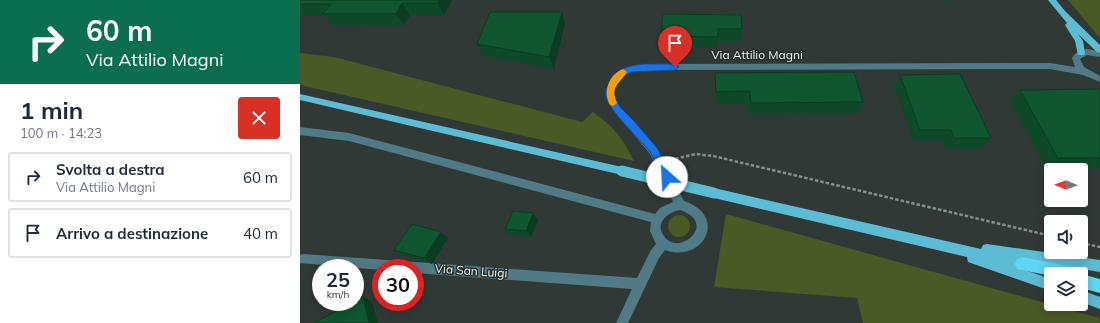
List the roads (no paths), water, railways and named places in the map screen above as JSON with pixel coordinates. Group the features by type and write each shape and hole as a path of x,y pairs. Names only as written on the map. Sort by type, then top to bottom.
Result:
{"highway":[{"path":"1022,264 1044,270"},
{"path":"1022,264 1044,268"},
{"path":"1088,277 1100,279"},
{"path":"1088,283 1100,286"}],"main road":[{"path":"1052,0 1062,13 1079,41 1079,56"},
{"path":"1062,13 1100,50"},
{"path":"300,97 1022,264"},
{"path":"919,239 1100,266"},
{"path":"919,239 1044,283"},
{"path":"1088,299 1100,303"}],"street":[{"path":"1086,73 1078,65 1079,56 1087,52 1100,54"},
{"name":"Via Attilio Magni","path":"1050,66 1066,62 1079,56"},
{"name":"Via Attilio Magni","path":"680,205 654,151 642,135 617,109 610,96 610,89 615,80 619,75 630,69 644,67 1050,66 1086,73 1100,79"},
{"path":"300,131 349,137 657,219"},
{"path":"680,205 688,206 700,215 703,230 700,237 694,243 683,248 670,247 663,244 658,238 656,232 657,219 666,208 680,205"},
{"path":"622,323 655,254 663,244"},
{"name":"Via San Luigi","path":"303,259 640,284"}]}
